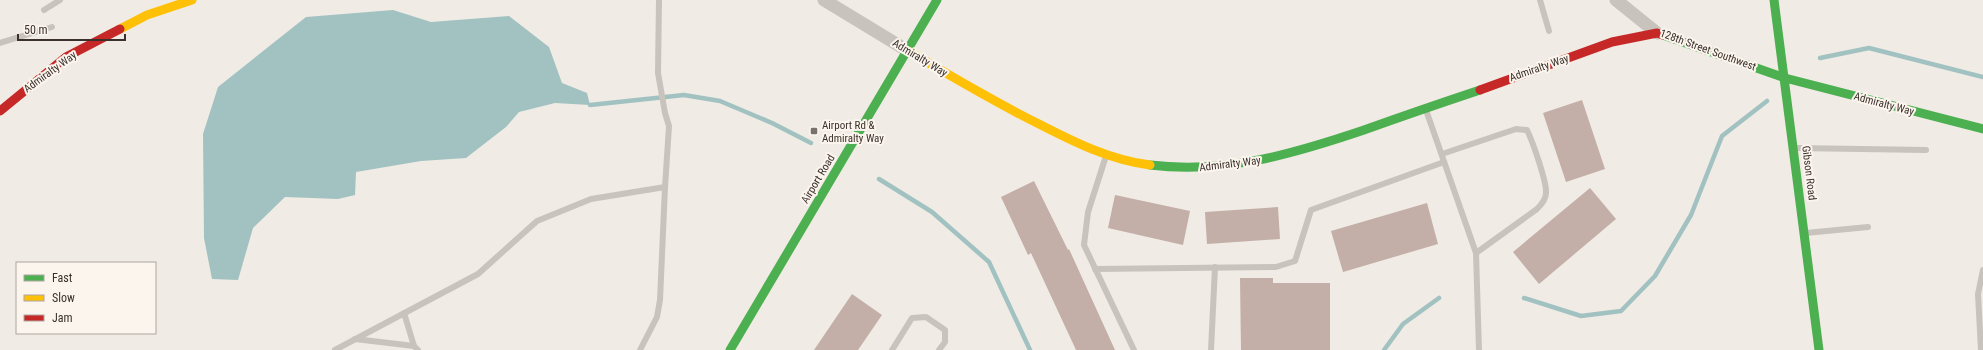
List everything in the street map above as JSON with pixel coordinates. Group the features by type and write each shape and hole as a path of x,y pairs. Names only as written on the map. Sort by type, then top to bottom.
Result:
{"street":[{"name":"Admiralty Way","path":"0,111 66,57 147,15 192,0"},
{"name":"Admiralty Way","path":"824,0 994,102 1065,138 1106,155 1141,164 1177,170 1232,166 1289,155 1612,42 1658,32"},
{"name":"Airport Road","path":"730,350 937,0"},
{"name":"128th Street Southwest","path":"1616,0 1658,32 1785,78"},
{"name":"Gibson Road","path":"1774,0 1819,350"},
{"name":"Admiralty Way","path":"1785,78 1983,128"}],"lane":[{"path":"44,10 60,0"},
{"path":"640,350 657,317 660,300 669,126 665,113 658,73 659,0"},
{"path":"1540,0 1549,31"},
{"path":"0,43 52,27"},
{"path":"1426,108 1476,253 1479,350"},
{"path":"1442,154 1516,129 1527,130 1534,142 1547,192 1544,201 1537,209 1476,253"},
{"path":"1794,148 1926,150"},
{"path":"1106,155 1088,212 1084,245 1134,350"},
{"path":"1095,269 1276,267 1295,261 1310,210 1444,162"},
{"path":"335,350 478,274 537,221 591,199 665,187"},
{"path":"1804,233 1868,227"},
{"path":"1211,350 1215,267"},
{"path":"1981,350 1978,294 1983,270"},
{"path":"355,339 416,348 404,313"},
{"path":"892,350 912,318 926,317 945,330 945,342 939,350"}],"water":[{"path":"393,10 431,22 509,16 549,47 562,83 587,93 590,105 555,103 519,112 506,127 466,158 421,161 356,172 355,195 338,199 285,197 253,228 238,280 212,279 204,238 203,134 218,87 306,17"}],"building":[{"path":"1582,100 1605,169 1566,182 1543,113"},
{"path":"1034,181 1068,250 1069,249 1115,350 1076,350 1031,253 1028,255 1001,197"},
{"path":"1590,188 1616,219 1539,284 1513,252"},
{"path":"1115,195 1190,211 1183,245 1108,228"},
{"path":"1427,203 1438,244 1343,272 1331,231"},
{"path":"1278,207 1280,239 1207,244 1205,212"},
{"path":"1240,278 1273,278 1273,283 1330,283 1330,350 1241,350"},
{"path":"852,294 882,315 858,350 814,350"}],"waterway":[{"path":"1820,58 1869,48 1983,77"},
{"path":"590,105 684,95 720,101 772,123 811,143"},
{"path":"1524,298 1581,316 1621,311 1655,276 1691,215 1722,136 1767,101"},
{"path":"879,179 932,212 989,262 1030,350"},
{"path":"1384,350 1403,324 1439,298"}],"traffic: fast":[{"path":"730,350 937,0"},
{"path":"1774,0 1819,350"},
{"path":"1663,35 1785,78 1983,129"},
{"path":"1150,165 1206,167 1259,160 1338,139 1480,90"}],"traffic: slow":[{"path":"120,29 147,15 192,0"},
{"path":"908,51 989,98 1065,137 1107,155 1135,163 1150,165"}],"traffic: jam":[{"path":"0,111 66,57 120,29"},
{"path":"1480,90 1612,42 1657,33 1663,35"}],"place":[{"name":"Airport Rd & Admiralty Way","path":"814,131"}]}
